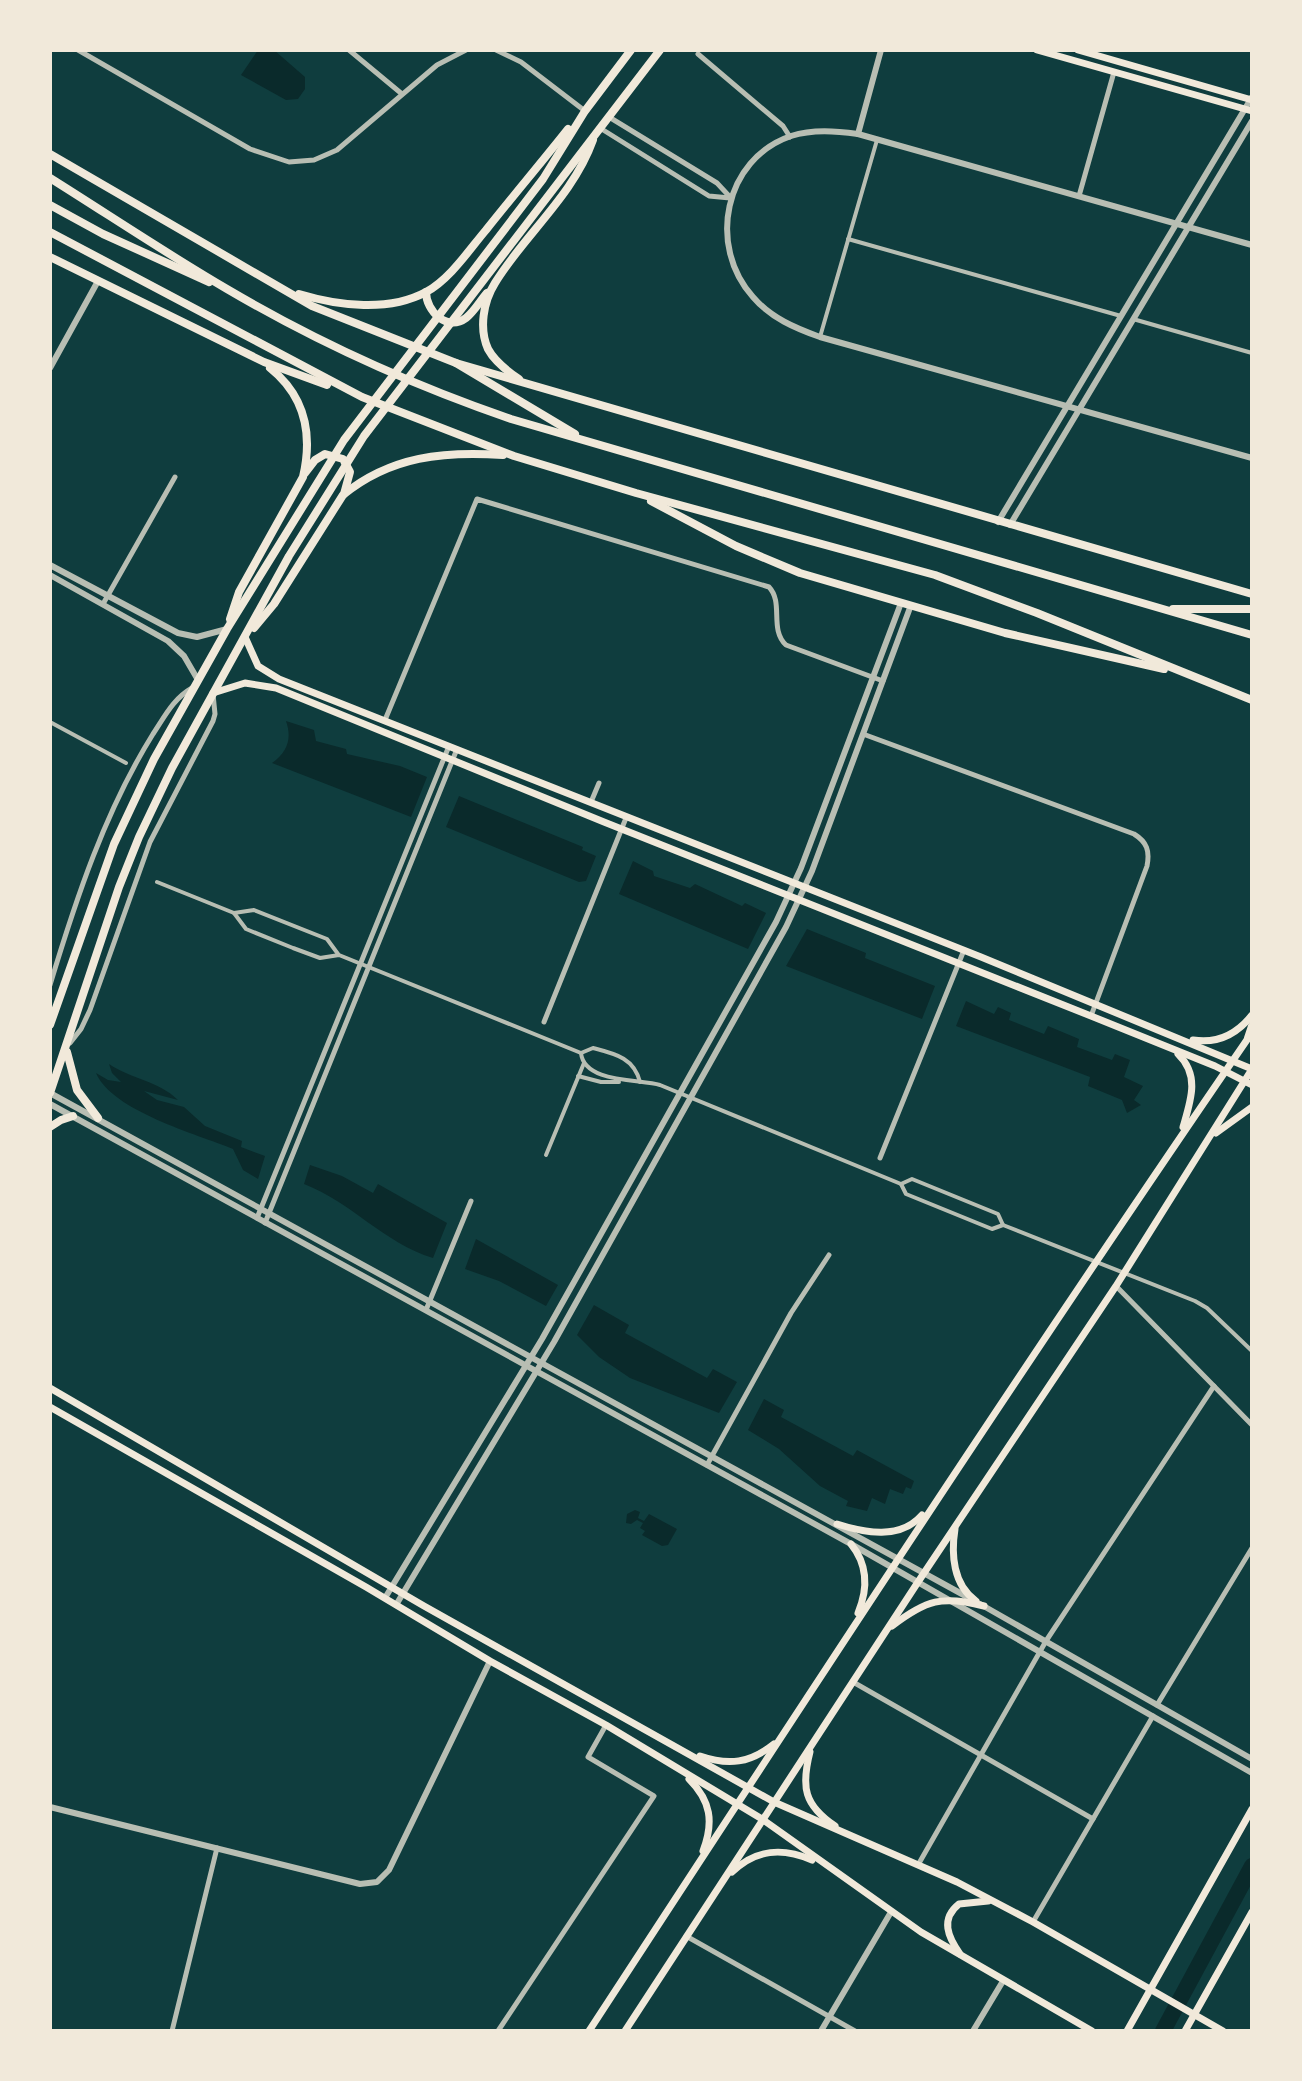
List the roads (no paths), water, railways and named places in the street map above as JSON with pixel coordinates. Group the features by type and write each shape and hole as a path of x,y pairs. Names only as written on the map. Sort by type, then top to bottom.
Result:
{"main road":[{"path":"275,287 305,296 365,305 399,301 426,292 462,258 585,111 631,50"},
{"path":"50,1093 131,856 172,768 315,511 358,445 660,50"},
{"path":"1037,50 1248,110"},
{"path":"1078,50 1252,99"},
{"path":"50,1024 114,844 154,759 227,629 344,440 535,191 585,111"},
{"path":"426,292 428,305 435,315 446,321 457,322 466,318 574,179 586,160 598,129"},
{"path":"50,154 275,287 312,306 456,363 1252,594"},
{"path":"50,178 228,290"},
{"path":"50,205 127,245 228,290 353,356 403,379 511,419 1252,635"},
{"path":"50,232 362,397"},
{"path":"50,257 264,362 514,456 636,493 935,575 1252,700"},
{"path":"495,283 484,315 485,339 497,362 526,384"},
{"path":"264,362 292,389 307,424 309,443 303,477"},
{"path":"456,363 586,440"},
{"path":"343,495 374,473 394,465 448,454 514,456"},
{"path":"227,629 239,592 303,477 320,456 337,456 348,465 350,472 343,495 274,604 245,637"},
{"path":"636,493 768,561 1005,633 1181,672"},
{"path":"1163,609 1252,609"},
{"path":"245,637 258,666 268,674 964,950 1252,1069 1248,1083 1116,1286 887,1629 625,2031"},
{"path":"213,693 245,683 269,686 1170,1048 1248,1083"},
{"path":"1183,1039 1199,1041 1222,1038 1237,1031 1252,1015"},
{"path":"589,2031 934,1502 1226,1071 1250,1035 1252,1026"},
{"path":"66,1047 77,1090 98,1118"},
{"path":"1170,1048 1187,1063 1193,1077 1190,1106 1182,1132"},
{"path":"1211,1137 1252,1107"},
{"path":"50,1135 53,1125 73,1116"},
{"path":"50,1388 391,1587 774,1802 994,1901 1223,2031"},
{"path":"50,1407 606,1725 738,1804 891,1912 964,1959 1092,2031"},
{"path":"837,1524 868,1532 895,1532 915,1523 934,1502"},
{"path":"956,1525 954,1566 971,1598 984,1606"},
{"path":"851,1544 862,1562 866,1585 853,1627"},
{"path":"887,1629 925,1603 950,1600 984,1606"},
{"path":"606,1725 614,1712"},
{"path":"684,1750 707,1758 738,1762 758,1756 782,1738"},
{"path":"812,1744 806,1765 805,1793 820,1815 854,1838"},
{"path":"675,1767 700,1790 710,1810 707,1840 699,1864"},
{"path":"1127,2031 1154,1992 1252,1809"},
{"path":"722,1881 739,1865 767,1851 792,1852 824,1865"},
{"path":"964,1959 948,1931 949,1915 953,1908 967,1901 994,1901"},
{"path":"1185,2031 1191,2013 1252,1912"}],"street":[{"path":"78,50 250,149 289,162 314,160 337,150 437,65 466,50"},
{"path":"349,50 402,94"},
{"path":"496,50 521,62 585,111"},
{"path":"858,134 881,50"},
{"path":"698,54 783,126 790,137"},
{"path":"1079,196 1114,72"},
{"path":"998,522 1252,99"},
{"path":"608,116 717,183 730,198"},
{"path":"1010,525 1252,121"},
{"path":"598,129 709,196 730,198"},
{"path":"1252,245 858,134 822,131 790,137 757,158 730,198 725,237 732,264 744,286 775,317 820,337 1252,458"},
{"path":"820,337 877,140"},
{"path":"848,239 1121,316"},
{"path":"50,368 98,281"},
{"path":"1133,319 1252,353"},
{"path":"103,604 175,477"},
{"path":"385,720 477,499 769,587 775,595 778,635 786,645 883,681"},
{"path":"50,565 159,624 189,636 203,636 227,629"},
{"path":"50,575 174,645 184,656 196,684 172,705 127,781 87,873 50,985"},
{"path":"385,1598 532,1356 679,1098 795,883 873,677 906,604"},
{"path":"396,1605 537,1371 687,1106 799,898 883,681 906,604"},
{"path":"50,722 126,763"},
{"path":"863,734 1134,834 1145,843 1149,857 1147,866 1091,1016"},
{"path":"265,1223 453,747"},
{"path":"257,1218 449,757"},
{"path":"591,802 599,783"},
{"path":"544,1022 626,818"},
{"path":"157,882 234,913 254,910 327,939 339,955"},
{"path":"234,913 246,929 293,948 320,958 339,955 581,1053 593,1048 630,1061 637,1070 640,1082"},
{"path":"880,1158 964,950"},
{"path":"581,1053 584,1063 593,1070 623,1082"},
{"path":"546,1155 584,1063"},
{"path":"578,1076 594,1081 658,1084 901,1184 906,1194 992,1229 1003,1225 1195,1301 1207,1308 1252,1351"},
{"path":"50,1093 925,1572 1252,1759"},
{"path":"50,1104 893,1567 1252,1773"},
{"path":"901,1184 912,1179 936,1188 998,1214 1003,1225"},
{"path":"426,1310 471,1201"},
{"path":"707,1465 791,1313 829,1255"},
{"path":"1116,1286 1252,1425"},
{"path":"918,1865 1046,1641 1214,1386"},
{"path":"1157,1705 1252,1548"},
{"path":"50,1807 360,1884 377,1882 389,1870 490,1661"},
{"path":"853,1682 1093,1819"},
{"path":"1033,1922 1153,1716"},
{"path":"498,2031 654,1796 588,1757 606,1725"},
{"path":"172,2031 217,1848"},
{"path":"821,2031 891,1912"},
{"path":"686,1936 855,2031"},
{"path":"973,2031 1003,1981"}],"water":[{"path":"258,50 274,50 305,77 305,89 298,99 286,100 241,75"},
{"path":"286,721 314,730 316,741 346,749 347,754 400,766 427,777 411,817 272,763 287,744 289,733"},
{"path":"459,796 583,847 582,850 596,856 586,881 579,882 446,827"},
{"path":"633,861 653,871 654,876 690,888 695,884 742,906 745,903 766,913 748,949 619,894"},
{"path":"807,929 866,953 865,958 935,986 922,1019 786,966"},
{"path":"966,1001 994,1014 998,1007 1011,1013 1009,1020 1044,1034 1048,1026 1079,1039 1077,1047 1112,1060 1115,1054 1130,1060 1124,1077 1143,1086 1134,1100 1141,1105 1127,1113 1122,1100 1088,1086 1090,1077 956,1026"},
{"path":"109,1064 162,1088 178,1100 144,1091 157,1100 184,1107 205,1126 242,1141 241,1147 265,1156 258,1179 243,1170 233,1149 157,1120 119,1099 105,1087 96,1073 108,1080 121,1082 112,1073"},
{"path":"310,1165 342,1176 373,1193 378,1184 447,1223 433,1258 399,1243 337,1201 304,1184"},
{"path":"476,1239 558,1285 546,1306 499,1281 465,1269"},
{"path":"594,1305 629,1325 625,1333 707,1378 713,1369 737,1382 719,1413 630,1378 599,1357 577,1335"},
{"path":"764,1399 784,1410 781,1417 853,1456 857,1450 914,1481 911,1489 906,1487 903,1494 890,1489 885,1504 872,1498 867,1511 846,1506 848,1501 820,1486 779,1449 748,1430"},
{"path":"635,1510 640,1512 638,1518 644,1521 649,1514 677,1529 668,1545 662,1546 642,1535 645,1531 640,1528 643,1523 637,1520 626,1523 627,1514"}],"waterway":[{"path":"1163,2031 1252,1866"}]}
